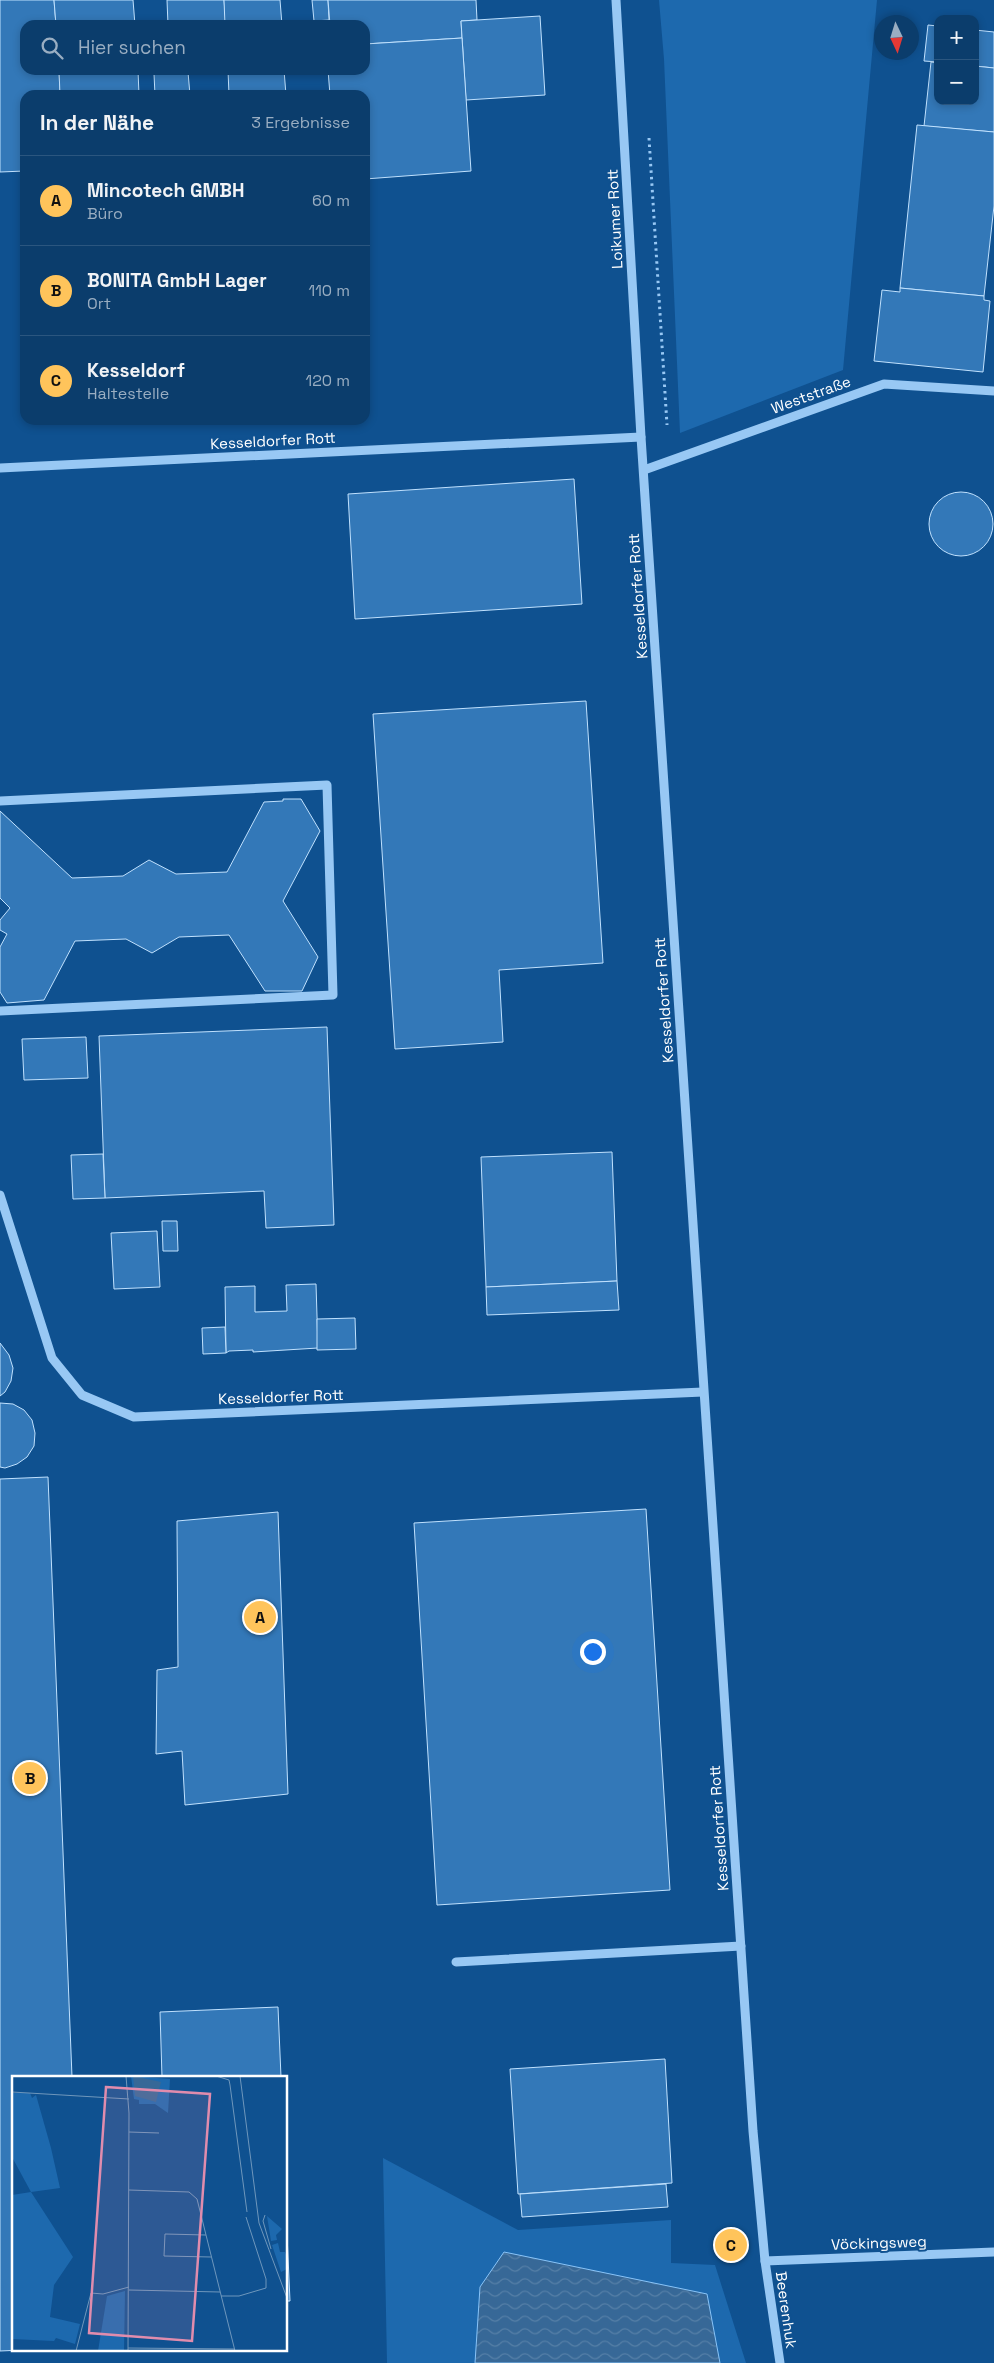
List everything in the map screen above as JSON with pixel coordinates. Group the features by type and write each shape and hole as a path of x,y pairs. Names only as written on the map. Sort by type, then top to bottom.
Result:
{"street":[{"name":"Loikumer Rott","path":"616,0 641,437"},
{"name":"Weststraße","path":"644,470 884,384 994,391"},
{"name":"Kesseldorfer Rott","path":"0,468 641,437 753,2131 765,2261"},
{"path":"0,801 327,785 333,995 0,1011"},
{"name":"Kesseldorfer Rott","path":"0,1196 52,1358 82,1395 134,1417 703,1392"},
{"path":"456,1962 741,1946"},
{"name":"Vöckingsweg","path":"765,2261 994,2252"},
{"name":"Beerenhuk","path":"765,2261 780,2363"}],"path":[{"path":"649,128 667,425"}],"shaded area":[{"path":"659,0 877,0 876,15 874,15 874,33 843,370 680,433 664,59"},
{"path":"383,2158 518,2230 671,2220 671,2263 715,2265 746,2363 387,2363"}],"water":[{"path":"504,2252 707,2294 720,2363 475,2363 480,2287"}],"building":[{"path":"0,0 54,0 56,20 20,20 20,75 59,75 60,90 20,90 20,171 0,172"},
{"path":"54,0 133,0 135,20 56,20"},
{"path":"167,0 224,0 226,20 168,20"},
{"path":"224,0 280,0 282,20 225,20"},
{"path":"312,0 328,0 329,20 314,20"},
{"path":"328,0 476,0 477,20 461,21 462,38 370,44 370,20 330,20"},
{"path":"540,16 545,95 466,100 461,21"},
{"path":"928,25 934,26 934,62 924,61"},
{"path":"979,30 994,32 994,68 979,66"},
{"path":"462,38 471,171 370,179 370,90 330,90 328,75 370,75 370,44"},
{"path":"931,62 934,62 934,105 979,105 979,66 994,68 994,132 924,126"},
{"path":"59,75 138,75 139,90 60,90"},
{"path":"154,75 188,75 190,90 155,90"},
{"path":"228,75 284,75 286,90 229,90"},
{"path":"917,125 994,132 994,206 984,296 900,288"},
{"path":"900,288 984,296 984,300 990,301 983,372 874,361 882,290 900,292"},
{"path":"574,479 582,604 355,619 348,494"},
{"path":"955,492 967,492 984,501 991,512 993,524 991,536 984,547 967,556 955,556 943,551 934,542 929,530 929,518 934,506 943,497"},
{"path":"586,701 603,963 499,970 503,1042 395,1049 373,714"},
{"path":"283,799 301,799 320,831 283,901 318,957 302,991 265,991 229,935 179,937 152,953 126,939 75,941 44,1000 7,1003 0,992 0,947 7,934 0,930 0,920 10,908 0,898 0,811 72,878 123,876 149,860 176,874 227,872 264,802 283,801"},
{"path":"327,1027 334,1225 266,1228 264,1191 105,1198 99,1036"},
{"path":"86,1037 88,1078 24,1080 22,1039"},
{"path":"612,1152 617,1281 486,1287 481,1157"},
{"path":"103,1154 105,1198 73,1199 71,1155"},
{"path":"162,1221 177,1221 178,1251 163,1251"},
{"path":"157,1231 160,1287 114,1289 111,1233"},
{"path":"617,1281 619,1310 487,1315 486,1287"},
{"path":"316,1284 318,1348 253,1352 253,1350 229,1351 226,1353 225,1287 255,1286 255,1312 287,1311 286,1285"},
{"path":"355,1318 356,1349 317,1350 317,1319"},
{"path":"225,1327 226,1353 203,1354 202,1328"},
{"path":"0,1343 9,1355 13,1368 11,1381 5,1392 0,1396"},
{"path":"0,1403 13,1404 24,1410 32,1420 35,1433 34,1446 27,1457 17,1464 5,1468 0,1467"},
{"path":"48,1477 72,2076 12,2076 12,2350 24,2350 0,2351 0,1479"},
{"path":"646,1509 670,1890 437,1905 414,1523"},
{"path":"278,1512 288,1794 185,1805 182,1751 156,1754 157,1670 178,1667 177,1521"},
{"path":"278,2007 281,2076 162,2076 160,2012"},
{"path":"665,2059 672,2183 518,2194 510,2069"},
{"path":"666,2184 668,2207 522,2217 520,2194"},
{"path":"288,2256 290,2301 288,2301"}],"place":[{"name":"Mincotech GMBH","path":"260,1617"},
{"name":"BONITA GmbH Lager","path":"30,1778"},
{"name":"Kesseldorf","path":"731,2245"}]}
